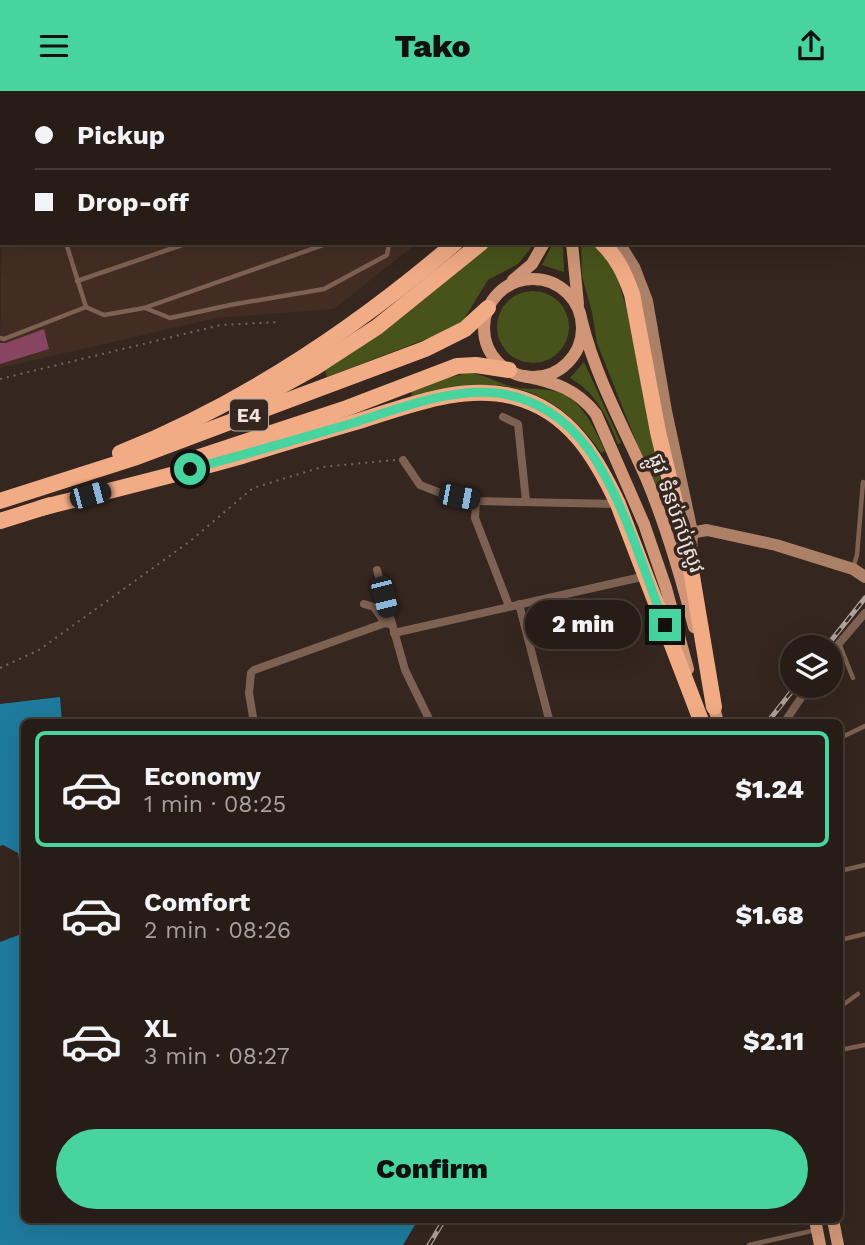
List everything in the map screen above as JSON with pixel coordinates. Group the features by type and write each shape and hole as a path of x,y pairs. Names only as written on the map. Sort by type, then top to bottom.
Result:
{"highway":[{"path":"605,245 617,259 625,276 637,319 658,432 687,533 716,715"},
{"path":"134,458 242,409 314,368 377,327 460,249"},
{"path":"0,501 130,449 221,405 378,307 460,249"},
{"name":"E4","path":"0,501 134,458 447,340 465,329 488,308"},
{"name":"E4","path":"0,521 346,408 457,366 476,365 517,373"},
{"path":"41,508 239,456 428,401 480,393 499,394 534,403 564,422 589,451 604,474 701,719"}],"main road":[{"path":"507,286 532,264 543,245"},
{"path":"572,245 578,308 582,322"},
{"path":"507,286 522,280 539,279 555,284 569,294 578,308"},
{"name":"E4","path":"488,308 507,286"},
{"path":"488,308 484,336 489,350 498,362 517,373"},
{"name":"E4","path":"517,373 539,376 554,372 566,363 578,345 582,322"},
{"name":"ផ្លូវ ទំនប់កប់ស្រូវ","path":"582,322 591,357 648,482 679,570 716,715"},
{"name":"ផ្លូវ ទំនប់កប់ស្រូវ","path":"517,373 551,381 569,389 586,400 596,414 644,524 662,575 702,719"},
{"path":"834,1223 838,1245"},
{"path":"816,1225 820,1245"}],"street":[{"path":"620,245 634,267 647,301 687,533 707,530 814,555 853,569 865,577"},
{"path":"503,417 518,424 526,501"},
{"path":"403,460 420,485 443,494 476,501 618,504"},
{"path":"476,501 475,518 509,606"},
{"path":"377,570 388,623"},
{"path":"394,633 646,576"},
{"path":"364,604 374,607 394,633 405,670 429,719"},
{"path":"519,604 549,719"},
{"path":"843,638 865,613"},
{"path":"253,719 249,693 251,673 254,670 388,623"},
{"path":"787,719 801,698"}],"lane":[{"path":"67,245 86,307"},
{"path":"77,281 182,245"},
{"path":"0,338 4,339 86,307 104,315 144,308 323,245"},
{"path":"144,308 170,318 324,289 387,255 389,245"},
{"path":"853,569 857,555 863,482"},
{"path":"843,652 853,678"},
{"path":"843,737 865,726"},
{"path":"843,870 865,865"},
{"path":"843,939 865,934"},
{"path":"843,1005 858,995"},
{"path":"843,1049 865,1045"},
{"path":"749,1245 816,1225"}],"path":[{"path":"0,379 221,325 279,322"},
{"path":"0,668 39,650 188,542 253,488 322,467 403,460"}],"shaded area":[{"path":"2,245 414,245 334,309 216,318 0,368"}],"green space":[{"path":"466,245 533,245 518,264 488,280 464,319 450,330 327,377 325,370 379,333"},
{"path":"552,245 563,245 564,272 542,265"},
{"path":"581,245 608,245 626,307 663,493 657,494 597,343 582,276"},
{"path":"533,291 553,297 563,307 569,327 563,347 553,357 533,363 513,357 503,347 497,327 503,307 513,297"},
{"path":"584,362 621,443 618,444 594,398 570,378"},
{"path":"469,373 515,387 559,392 569,397 584,412 605,451 601,453 580,426 553,404 522,390 488,385 412,397 411,391"}],"water":[{"path":"60,697 62,719 21,719 21,870 18,853 0,846 0,704"},
{"path":"21,934 21,1223 416,1223 403,1245 0,1245 0,942"}],"building":[{"path":"44,329 49,349 0,364 0,343"}],"railway":[{"path":"836,635 865,598"},
{"path":"770,719 787,698"},
{"path":"429,1245 442,1223"}],"route":[{"path":"190,469 459,394 480,393 516,397 534,403 564,422 589,451 604,474 618,504 665,625"}]}
